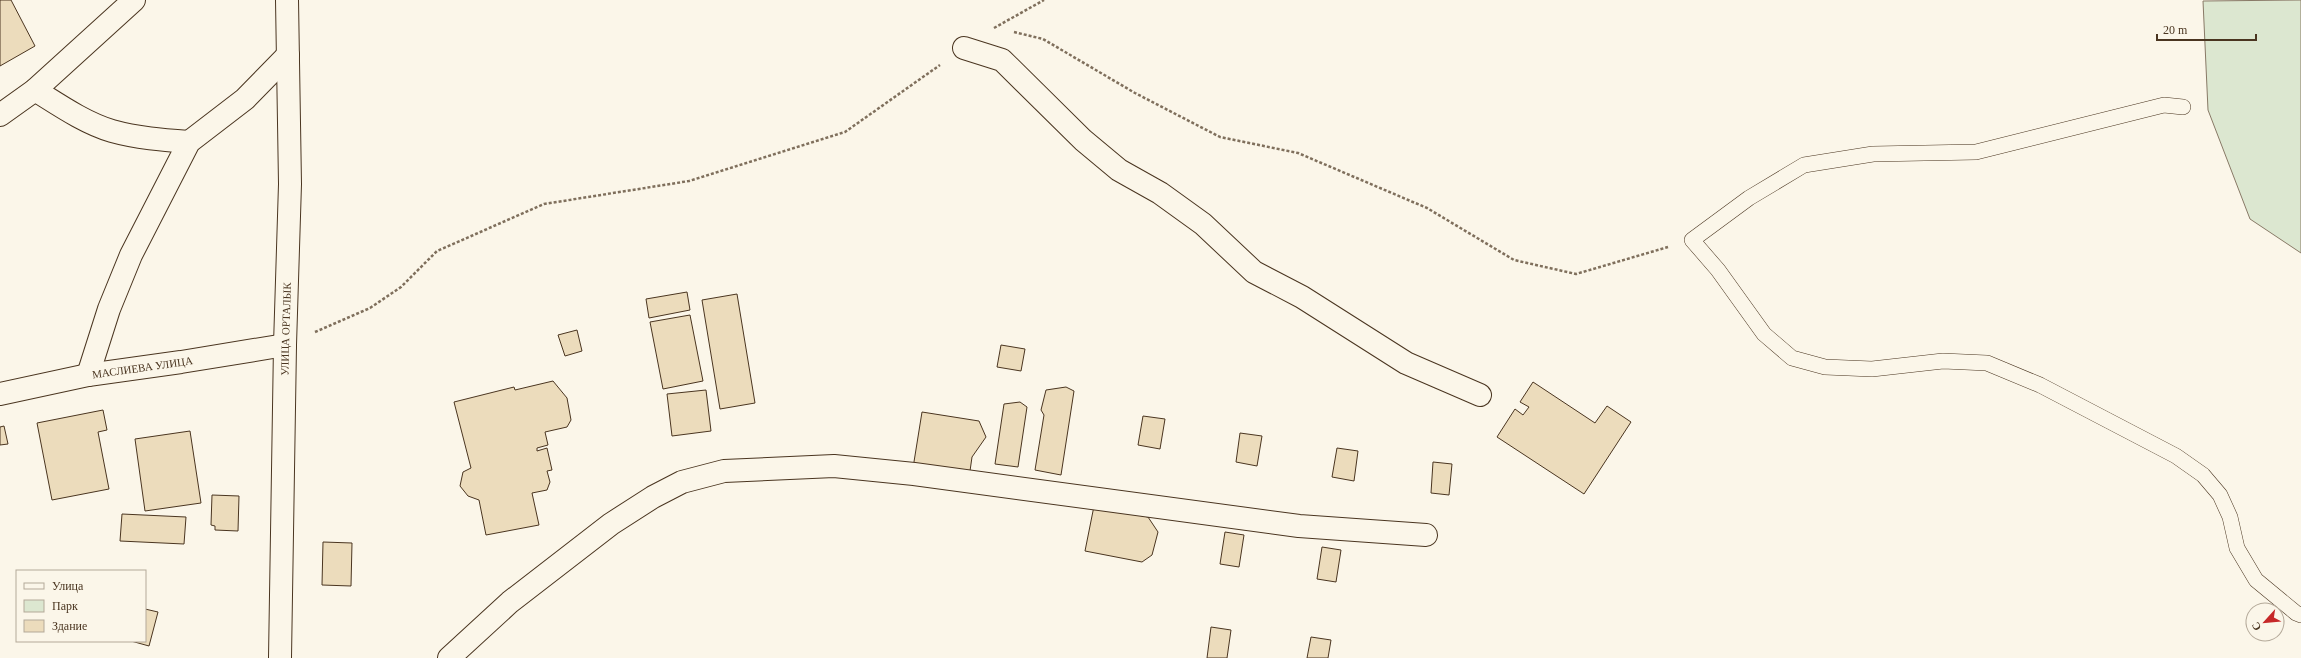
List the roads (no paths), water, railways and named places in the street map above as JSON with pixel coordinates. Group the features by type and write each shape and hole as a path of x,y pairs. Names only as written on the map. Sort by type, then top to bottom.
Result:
{"street":[{"path":"0,115 35,90 134,0"},
{"name":"УЛИЦА ОРТАЛЫК","path":"280,658 285,345 290,184 287,0"},
{"path":"964,48 1002,60 1083,140 1119,170 1160,193 1203,224 1254,272 1302,297 1406,363 1480,395"},
{"path":"88,375 109,309 131,255 189,142 245,100 288,55"},
{"path":"35,90 71,112 110,130 136,136 189,142"},
{"name":"МАСЛИЕВА УЛИЦА","path":"0,394 88,375 285,345"},
{"path":"449,658 510,602 612,524 653,497 682,482 724,471 841,467 922,475 1299,526 1426,535"}],"lane":[{"path":"2183,107 2164,105 1976,152 1873,154 1804,165 1749,198 1692,240 1718,270 1764,334 1792,358 1825,368 1872,369 1943,361 1986,363 2040,385 2176,456 2203,475 2220,495 2230,517 2237,548 2256,580 2296,613 2301,615"}]}
